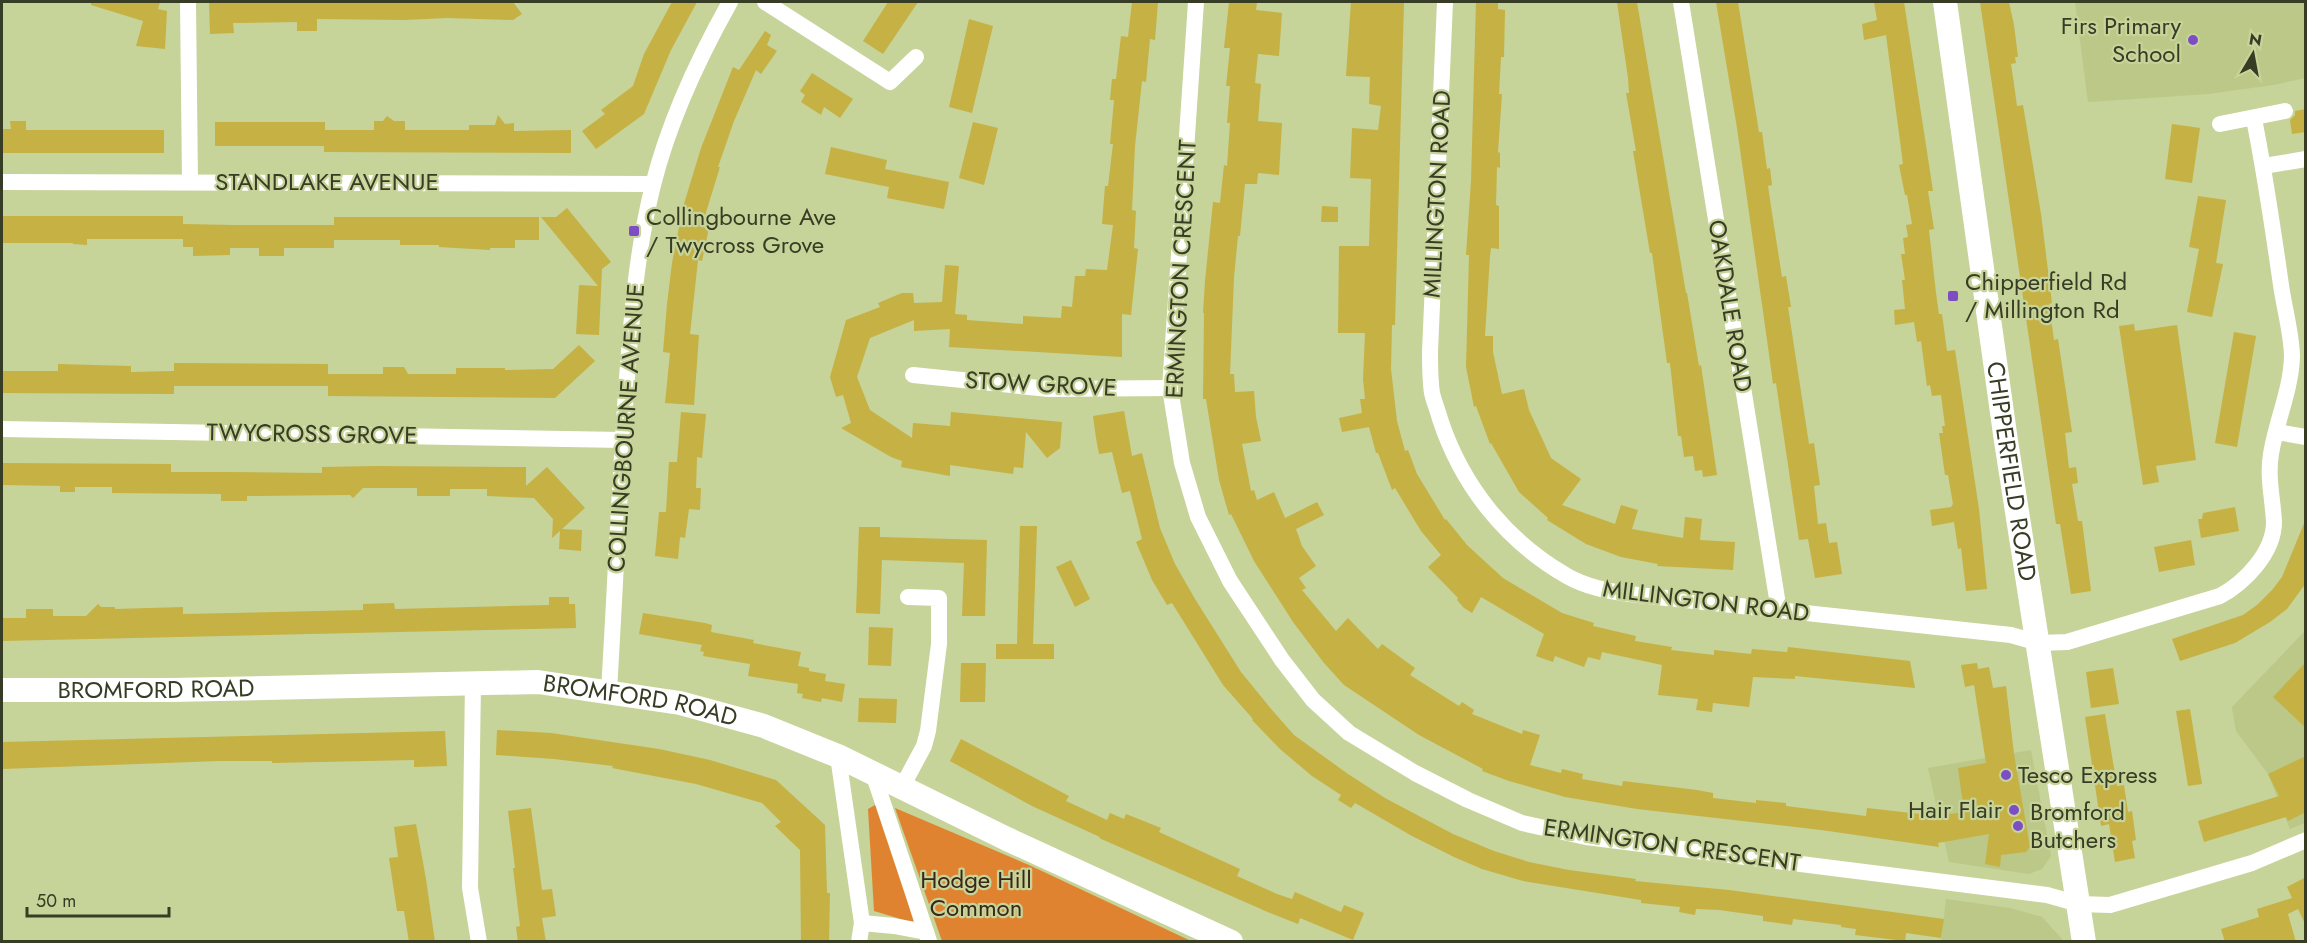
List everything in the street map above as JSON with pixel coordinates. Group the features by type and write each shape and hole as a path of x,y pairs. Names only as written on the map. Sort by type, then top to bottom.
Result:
{"street":[{"path":"188,2 190,182"},
{"name":"COLLINGBOURNE AVENUE","path":"609,691 623,440 633,300 640,241 653,184 671,127 689,83 730,2"},
{"path":"765,2 890,82 916,57"},
{"name":"ERMINGTON CRESCENT","path":"1196,2 1170,388 1182,463 1198,517 1236,590 1282,660 1313,699 1350,733 1415,773 1468,800 1522,823 1586,837 2047,895 2079,904 2110,905 2252,863 2306,840"},
{"name":"MILLINGTON ROAD","path":"1445,2 1430,352 1432,394 1452,454 1472,488 1490,512 1524,548 1569,577 1598,589 1629,594 2011,635 2039,643 2067,642 2220,596 2237,586 2260,559 2274,526 2269,472 2292,357 2264,166 2254,119"},
{"name":"OAKDALE ROAD","path":"1681,2 1779,611"},
{"name":"CHIPPERFIELD ROAD","path":"1946,2 2006,441 2084,942"},
{"path":"2220,124 2285,111"},
{"path":"2264,166 2306,159"},
{"name":"STANDLAKE AVENUE","path":"2,182 653,184"},
{"name":"STOW GROVE","path":"913,375 1049,389 1170,388"},
{"name":"TWYCROSS GROVE","path":"2,429 623,440"},
{"path":"2277,432 2306,437"},
{"path":"902,787 924,746 928,731 939,644 939,598 908,597"},
{"name":"BROMFORD ROAD","path":"2,690 171,690 538,682 680,702 764,726 838,756 1007,839 1231,942"},
{"path":"473,683 470,888 479,942"},
{"path":"838,756 862,923 860,942"},
{"path":"873,773 928,937"},
{"path":"862,923 894,926 928,937"}],"shaded area":[{"name":"Firs Primary School","path":"2075,2 2305,2 2305,78 2208,94 2088,102"},
{"path":"2305,631 2305,823 2290,829 2268,774 2236,731 2232,707"},
{"path":"2031,750 2051,856 2042,869 2029,874 1949,862 1928,768"},
{"path":"1946,899 2010,908 2042,917 2063,941 1941,942"}],"green space":[{"name":"Hodge Hill Common","path":"875,805 880,808 914,923 874,911 868,809"},
{"name":"Hodge Hill Common","path":"895,808 1029,865 1191,941 942,941"}],"building":[{"path":"91,2 160,2 158,9 167,11 165,49 136,46 143,21 91,5"},
{"path":"209,2 513,2 522,14 513,20 317,19 317,31 297,31 297,22 233,23 234,33 210,34"},
{"path":"672,2 697,2 671,50 644,114 596,149 582,131 605,114 601,110 633,86 644,54"},
{"path":"888,2 918,2 883,54 863,41"},
{"path":"1132,2 1158,2 1155,40 1150,39 1146,82 1142,81 1135,146 1132,210 1136,211 1134,248 1138,249 1131,315 1122,314 1122,357 949,347 950,329 914,331 914,320 870,338 857,377 870,410 912,438 913,423 950,426 951,412 1062,422 1060,448 1047,458 1026,432 1023,468 1014,467 1013,474 950,465 950,476 901,467 902,461 841,428 851,423 843,395 836,397 830,377 846,320 880,307 878,303 902,293 913,293 914,303 942,302 945,265 959,266 955,314 967,315 967,320 1023,324 1023,316 1061,318 1062,306 1072,307 1075,276 1085,276 1086,269 1107,270 1113,225 1102,224 1105,186 1108,186 1113,144 1110,144 1114,100 1110,100 1112,79 1116,79 1121,36 1128,37"},
{"path":"1229,2 1257,2 1256,10 1282,13 1279,56 1258,54 1255,83 1261,84 1258,121 1282,123 1279,175 1258,173 1257,184 1245,184 1234,277 1230,374 1234,374 1235,392 1254,391 1261,441 1242,444 1251,491 1254,490 1257,500 1274,492 1285,518 1317,502 1324,515 1296,529 1302,546 1316,566 1299,578 1306,588 1302,590 1336,631 1348,618 1378,649 1382,644 1415,668 1410,675 1459,706 1462,702 1474,710 1472,714 1522,734 1523,730 1540,735 1530,765 1561,773 1562,769 1583,774 1582,779 1622,786 1623,781 1697,790 1713,793 1713,798 1756,803 1756,800 1786,803 1786,806 1866,816 1867,808 1938,816 1964,812 1958,768 1986,763 1974,685 1965,687 1961,665 1977,663 1978,669 1989,667 1993,688 2006,686 2014,754 2030,847 2026,852 2001,855 2000,867 1985,864 1989,834 1938,843 1939,847 1821,830 1637,809 1565,797 1482,771 1483,769 1419,735 1344,685 1293,622 1254,561 1231,514 1229,515 1219,480 1206,399 1203,399 1205,281 1213,202 1220,203 1224,165 1227,166 1230,123 1227,123 1230,86 1226,86 1230,48 1224,48"},
{"path":"1351,2 1404,2 1395,325 1392,325 1391,369 1397,421 1405,451 1408,450 1417,474 1445,520 1467,545 1503,578 1562,613 1594,623 1593,626 1636,636 1635,641 1672,647 1671,650 1714,655 1714,650 1751,654 1752,649 1787,652 1788,647 1910,661 1915,688 1795,676 1795,679 1753,677 1749,707 1713,703 1712,712 1696,710 1698,699 1658,695 1662,665 1602,652 1600,660 1588,657 1584,667 1555,656 1553,662 1536,656 1544,634 1481,597 1472,613 1464,608 1457,600 1458,598 1428,567 1441,555 1421,531 1395,488 1392,490 1378,453 1376,453 1369,427 1342,432 1339,418 1362,413 1360,399 1365,399 1363,379 1365,333 1338,333 1339,246 1369,246 1371,179 1350,178 1352,128 1378,130 1381,106 1369,104 1370,77 1346,76"},
{"path":"1476,2 1498,3 1498,9 1505,10 1504,57 1501,57 1499,94 1502,94 1498,152 1500,153 1500,168 1497,167 1496,205 1499,206 1499,249 1491,248 1485,336 1493,336 1493,352 1502,394 1524,389 1529,410 1551,458 1581,479 1562,505 1615,524 1621,505 1638,510 1632,529 1683,538 1685,517 1702,519 1700,540 1735,542 1733,570 1657,566 1658,564 1621,557 1586,544 1547,520 1548,518 1519,492 1490,444 1476,406 1474,407 1466,367 1469,255 1466,255 1471,181"},
{"path":"1617,2 1637,2 1686,293 1699,366 1701,365 1717,475 1703,477 1702,470 1695,471 1693,456 1684,457 1681,436 1678,436 1670,363 1667,363 1652,253 1650,253 1633,151 1636,151 1626,93 1629,93 1628,78"},
{"path":"1716,2 1738,2 1759,132 1762,132 1767,169 1770,168 1772,185 1768,186 1782,277 1786,276 1791,307 1788,307 1809,444 1814,443 1820,485 1814,486 1818,524 1826,523 1829,543 1837,542 1842,574 1815,578 1808,539 1799,540 1776,383 1773,384 1737,128"},
{"path":"1874,2 1904,2 1933,191 1928,191 1934,229 1929,230 1936,293 1939,314 1942,314 1947,351 1955,350 1979,509 1987,589 1966,591 1961,548 1958,549 1954,522 1932,526 1930,510 1951,507 1953,504 1948,475 1945,475 1939,433 1943,433 1942,426 1945,426 1941,395 1932,396 1930,385 1927,386 1921,341 1917,342 1914,322 1895,325 1894,310 1905,309 1902,280 1905,280 1901,254 1905,254 1903,238 1908,237 1906,225 1912,224 1899,165 1903,164 1886,35 1864,40 1862,24 1877,20"},
{"path":"1980,2 2009,2 2014,25 2018,57 2015,57 2016,63 2011,64 2017,106 2023,105 2041,214 2052,303 2049,304 2054,340 2058,339 2072,432 2065,433 2069,468 2076,467 2078,483 2072,484 2078,521 2082,521 2091,591 2071,594 2060,524 2056,524"},
{"path":"969,19 993,26 972,113 949,107"},
{"path":"765,31 771,35 767,45 777,51 761,74 756,70 734,121 703,222 710,223 702,261 698,260 690,334 699,335 694,405 665,403 670,353 663,352 667,304 683,207 701,148 733,67 739,70"},
{"path":"812,73 853,99 840,118 824,107 821,115 801,102 805,95 800,91"},
{"path":"2306,109 2306,132 2292,134 2290,120 2295,115 2295,111"},
{"path":"498,115 505,124 514,123 514,131 571,130 571,153 324,152 324,146 215,146 215,122 325,122 325,130 374,130 374,121 383,121 387,116 394,121 405,121 405,130 469,130 469,125 495,125"},
{"path":"10,121 26,121 26,130 164,130 164,153 2,153 2,129 11,129"},
{"path":"973,122 998,128 984,185 959,178"},
{"path":"2172,124 2200,128 2192,183 2165,179"},
{"path":"831,147 887,160 885,169 949,182 944,209 887,198 889,187 825,174"},
{"path":"2198,196 2226,200 2216,263 2223,264 2212,317 2187,312 2199,249 2189,247"},
{"path":"1322,206 1338,207 1338,222 1321,222"},
{"path":"567,208 611,262 602,269 599,335 576,334 579,285 598,286 541,217 556,217"},
{"path":"2,216 183,216 183,224 233,225 334,225 334,217 539,217 539,240 515,240 515,248 490,248 490,250 439,247 439,245 400,245 400,240 334,240 334,248 284,248 284,256 259,256 259,248 230,248 230,255 193,256 193,247 183,247 183,239 87,239 87,245 2,243"},
{"path":"2134,324 2135,331 2177,325 2196,460 2156,466 2159,482 2143,485 2119,326"},
{"path":"2234,332 2256,336 2237,447 2215,443"},
{"path":"579,345 595,361 555,398 328,396 328,386 174,386 174,394 2,393 2,371 58,371 58,364 131,366 131,372 174,371 174,363 328,364 328,374 383,374 383,367 404,367 408,374 456,374 456,368 553,369"},
{"path":"1124,411 1132,456 1142,453 1160,528 1175,564 1241,672 1294,735 1385,798 1453,834 1529,862 1636,879 1635,881 1729,890 1944,919 1941,938 1906,933 1905,941 1855,935 1856,929 1841,927 1841,925 1793,919 1792,925 1763,921 1763,916 1719,910 1696,909 1695,915 1679,912 1680,907 1641,903 1641,900 1523,881 1482,869 1454,857 1355,803 1351,808 1338,800 1341,795 1312,776 1280,749 1252,720 1223,685 1172,603 1167,605 1152,580 1136,542 1142,539 1130,491 1122,493 1112,452 1099,454 1096,438 1093,416"},
{"path":"681,412 706,414 702,458 697,457 696,488 701,488 700,510 689,509 685,538 680,537 678,559 655,556 659,512 666,512 669,462 677,462"},
{"path":"2,463 171,464 171,472 322,473 322,467 526,467 526,486 547,467 585,508 562,529 582,530 581,551 559,549 560,531 552,538 553,519 534,498 487,496 487,489 450,489 450,496 417,496 417,488 363,488 353,498 350,495 247,496 247,501 221,501 221,494 112,493 112,487 75,487 75,492 60,492 60,486 2,485"},
{"path":"2235,507 2239,531 2201,538 2198,519 2202,519 2203,513"},
{"path":"2305,521 2306,583 2287,609 2235,643 2180,661 2172,639 2243,615 2272,590 2282,577"},
{"path":"1020,526 1037,526 1033,644 1054,644 1054,659 996,659 996,644 1017,644"},
{"path":"859,527 880,527 880,537 987,540 985,616 962,616 964,563 882,560 880,614 856,613"},
{"path":"2191,540 2195,565 2159,572 2154,547"},
{"path":"1071,560 1090,599 1075,607 1056,567"},
{"path":"549,597 569,597 569,604 575,604 576,628 2,641 2,618 26,618 26,609 53,609 53,616 86,616 98,604 101,607 115,607 115,609 183,607 183,614 363,610 363,604 394,603 395,609 549,605"},
{"path":"643,613 705,623 712,625 711,632 801,652 798,666 826,674 825,681 845,684 842,702 822,698 821,702 802,698 803,694 797,693 798,684 748,676 750,664 703,656 704,652 700,651 702,645 639,634"},
{"path":"869,627 893,628 891,666 868,665"},
{"path":"2306,662 2306,728 2273,697"},
{"path":"961,663 986,663 985,702 960,702"},
{"path":"2113,668 2119,704 2091,708 2086,672"},
{"path":"859,698 897,699 896,723 858,722"},
{"path":"2190,709 2202,784 2188,786 2176,711"},
{"path":"2105,714 2117,786 2124,785 2128,812 2132,811 2136,840 2132,841 2135,858 2115,862 2109,824 2101,826 2085,717"},
{"path":"497,730 551,733 659,749 710,760 776,780 825,825 827,893 830,893 829,942 801,942 800,850 775,826 781,822 762,803 696,784 612,768 613,766 496,755"},
{"path":"445,731 447,766 414,767 414,760 272,763 272,761 219,761 2,769 2,742"},
{"path":"961,739 1069,796 1066,801 1107,820 1110,813 1124,819 1126,814 1161,828 1159,832 1240,869 1237,876 1277,894 1292,899 1295,892 1341,912 1344,905 1364,913 1353,940 1300,918 1298,924 1270,913 1032,806 950,761"},
{"path":"2306,756 2306,812 2288,821 2286,817 2204,842 2198,821 2279,796 2268,774"},
{"path":"531,808 542,890 552,889 556,916 542,918 546,942 518,942 516,927 520,926 508,811"},
{"path":"416,824 435,942 409,942 404,911 397,911 389,858 398,857 394,827"},
{"path":"2306,877 2306,926 2298,909 2288,914 2296,942 2225,942 2221,929 2259,917 2257,909 2292,898 2287,887"}],"place":[{"name":"Firs Primary School","path":"2193,40"},
{"name":"Collingbourne Ave / Twycross Grove","path":"634,231"},
{"name":"Chipperfield Rd / Millington Rd","path":"1953,296"},
{"name":"Tesco Express","path":"2006,775"},
{"name":"Hair Flair","path":"2014,810"},
{"name":"Bromford Butchers","path":"2018,826"}]}
